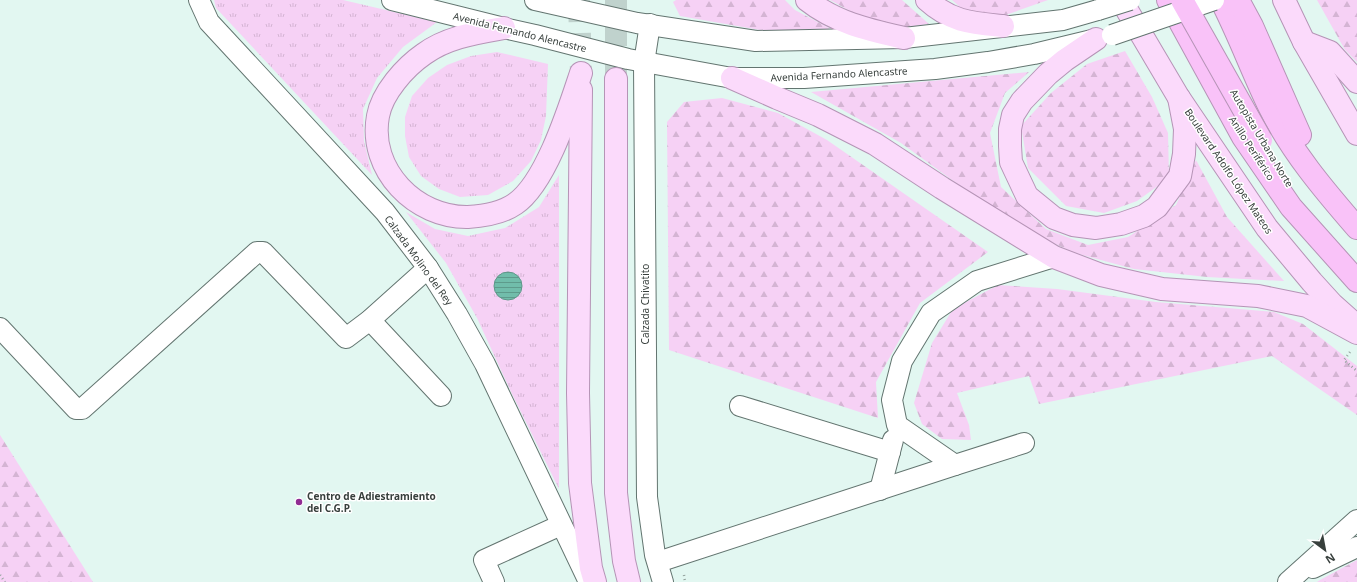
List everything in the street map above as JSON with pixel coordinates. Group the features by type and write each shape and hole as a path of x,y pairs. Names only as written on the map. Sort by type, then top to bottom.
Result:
{"highway":[{"name":"Anillo Periférico","path":"1168,0 1243,137 1291,207 1357,281"},
{"name":"Autopista Urbana Norte","path":"1182,0 1261,140 1288,183 1323,229 1357,265"},
{"path":"1221,0 1237,32 1269,107 1299,156 1328,195 1357,228"},
{"path":"1238,0 1252,26 1302,140 1357,211"}],"main road":[{"path":"807,0 819,9 858,27 904,38"},
{"path":"927,0 934,6 962,21 1002,26"},
{"name":"Boulevard Adolfo López Mateos","path":"1121,0 1179,98 1267,228 1332,304 1357,326"},
{"path":"1284,0 1304,42 1357,134"},
{"path":"504,28 467,34 438,45 410,65 398,77 386,96 378,115 378,146 383,162 401,189 413,200 428,209 460,217 476,217 499,212 515,204 533,184 541,171 563,124 581,73 578,393 580,483 594,582"},
{"path":"1104,37 1065,60 1048,74 1022,101 1013,115 1010,129 1011,162 1027,196 1054,218 1073,225 1096,228 1121,224 1144,216 1157,207 1180,176 1184,154 1185,129 1179,98"},
{"path":"1304,42 1330,52 1357,82"},
{"path":"732,78 818,115 875,144 942,188 1054,257 1101,275 1162,289 1258,296 1307,306 1357,333"},
{"path":"616,79 616,493 624,561 629,582"}],"street":[{"name":"Calzada Molino del Rey","path":"199,0 209,22 385,212 428,268 458,314 486,364 589,582"},
{"name":"Avenida Fernando Alencastre","path":"392,0 644,63 732,78 804,78 935,68 988,62 1034,54 1104,37 1214,0"},
{"path":"535,0 637,23 756,41 904,38 1063,20 1130,0"},
{"name":"Calzada Chivatito","path":"650,24 644,63 647,497 658,562 663,582"},
{"path":"0,328 76,409 82,409 257,252 263,252 346,338 370,320 428,268"},
{"path":"880,490 897,424 892,400 902,361 931,313 977,281 1054,257"},
{"path":"370,320 441,396"},
{"path":"740,406 890,452"},
{"path":"897,424 955,465"},
{"path":"658,562 1024,443"},
{"path":"1288,581 1357,520"},
{"path":"494,582 484,560 561,525"},
{"path":"1288,581 1357,547"}],"path":[{"path":"1344,360 1357,371"},
{"path":"0,575 5,582"}],"green space":[{"path":"214,0 343,0 437,22 403,47 377,78 363,109 364,141 372,175 216,8"},
{"path":"676,0 785,0 795,10 829,28 828,34 760,30 680,16 673,2"},
{"path":"830,0 902,0 929,24 902,28 861,17"},
{"path":"952,0 1048,0 1000,17 961,8"},
{"path":"1317,0 1357,0 1357,62 1345,50"},
{"path":"1125,51 1152,97 1168,133 1169,178 1137,201 1104,213 1066,206 1028,168 1021,126 1051,93 1087,64"},
{"path":"497,52 548,64 546,116 541,140 531,161 513,181 488,195 460,197 439,189 421,176 409,157 405,136 405,117 412,96 428,78 447,65 471,56"},
{"path":"1029,72 1005,93 990,133 1001,187 1046,229 1088,245 1128,237 1176,205 1196,160 1227,217 1284,281 1207,277 1134,269 1075,253 1014,225 901,143 811,92"},
{"path":"722,98 778,113 827,140 988,252 920,303 876,382 878,418 669,350 667,122 684,102"},
{"path":"559,175 559,489 512,394 477,318 446,263 406,212 435,229 468,236 505,228 539,207"},
{"path":"998,285 1057,289 1156,302 1274,312 1303,324 1357,366 1357,415 1272,356 1039,404 1029,376 957,393 969,425 971,440 942,439 922,424 914,403 932,343 953,309"},
{"path":"0,435 93,582 0,582"},
{"path":"1357,560 1357,582 1317,582 1320,580"}],"shaded area":[{"path":"508,272 518,276 522,286 518,296 508,300 498,296 494,286 498,276"}],"tunnel":[{"path":"579,0 581,73"},
{"path":"616,0 616,79"}],"place":[{"name":"Centro de Adiestramiento del C.G.P.","path":"299,502"}]}
